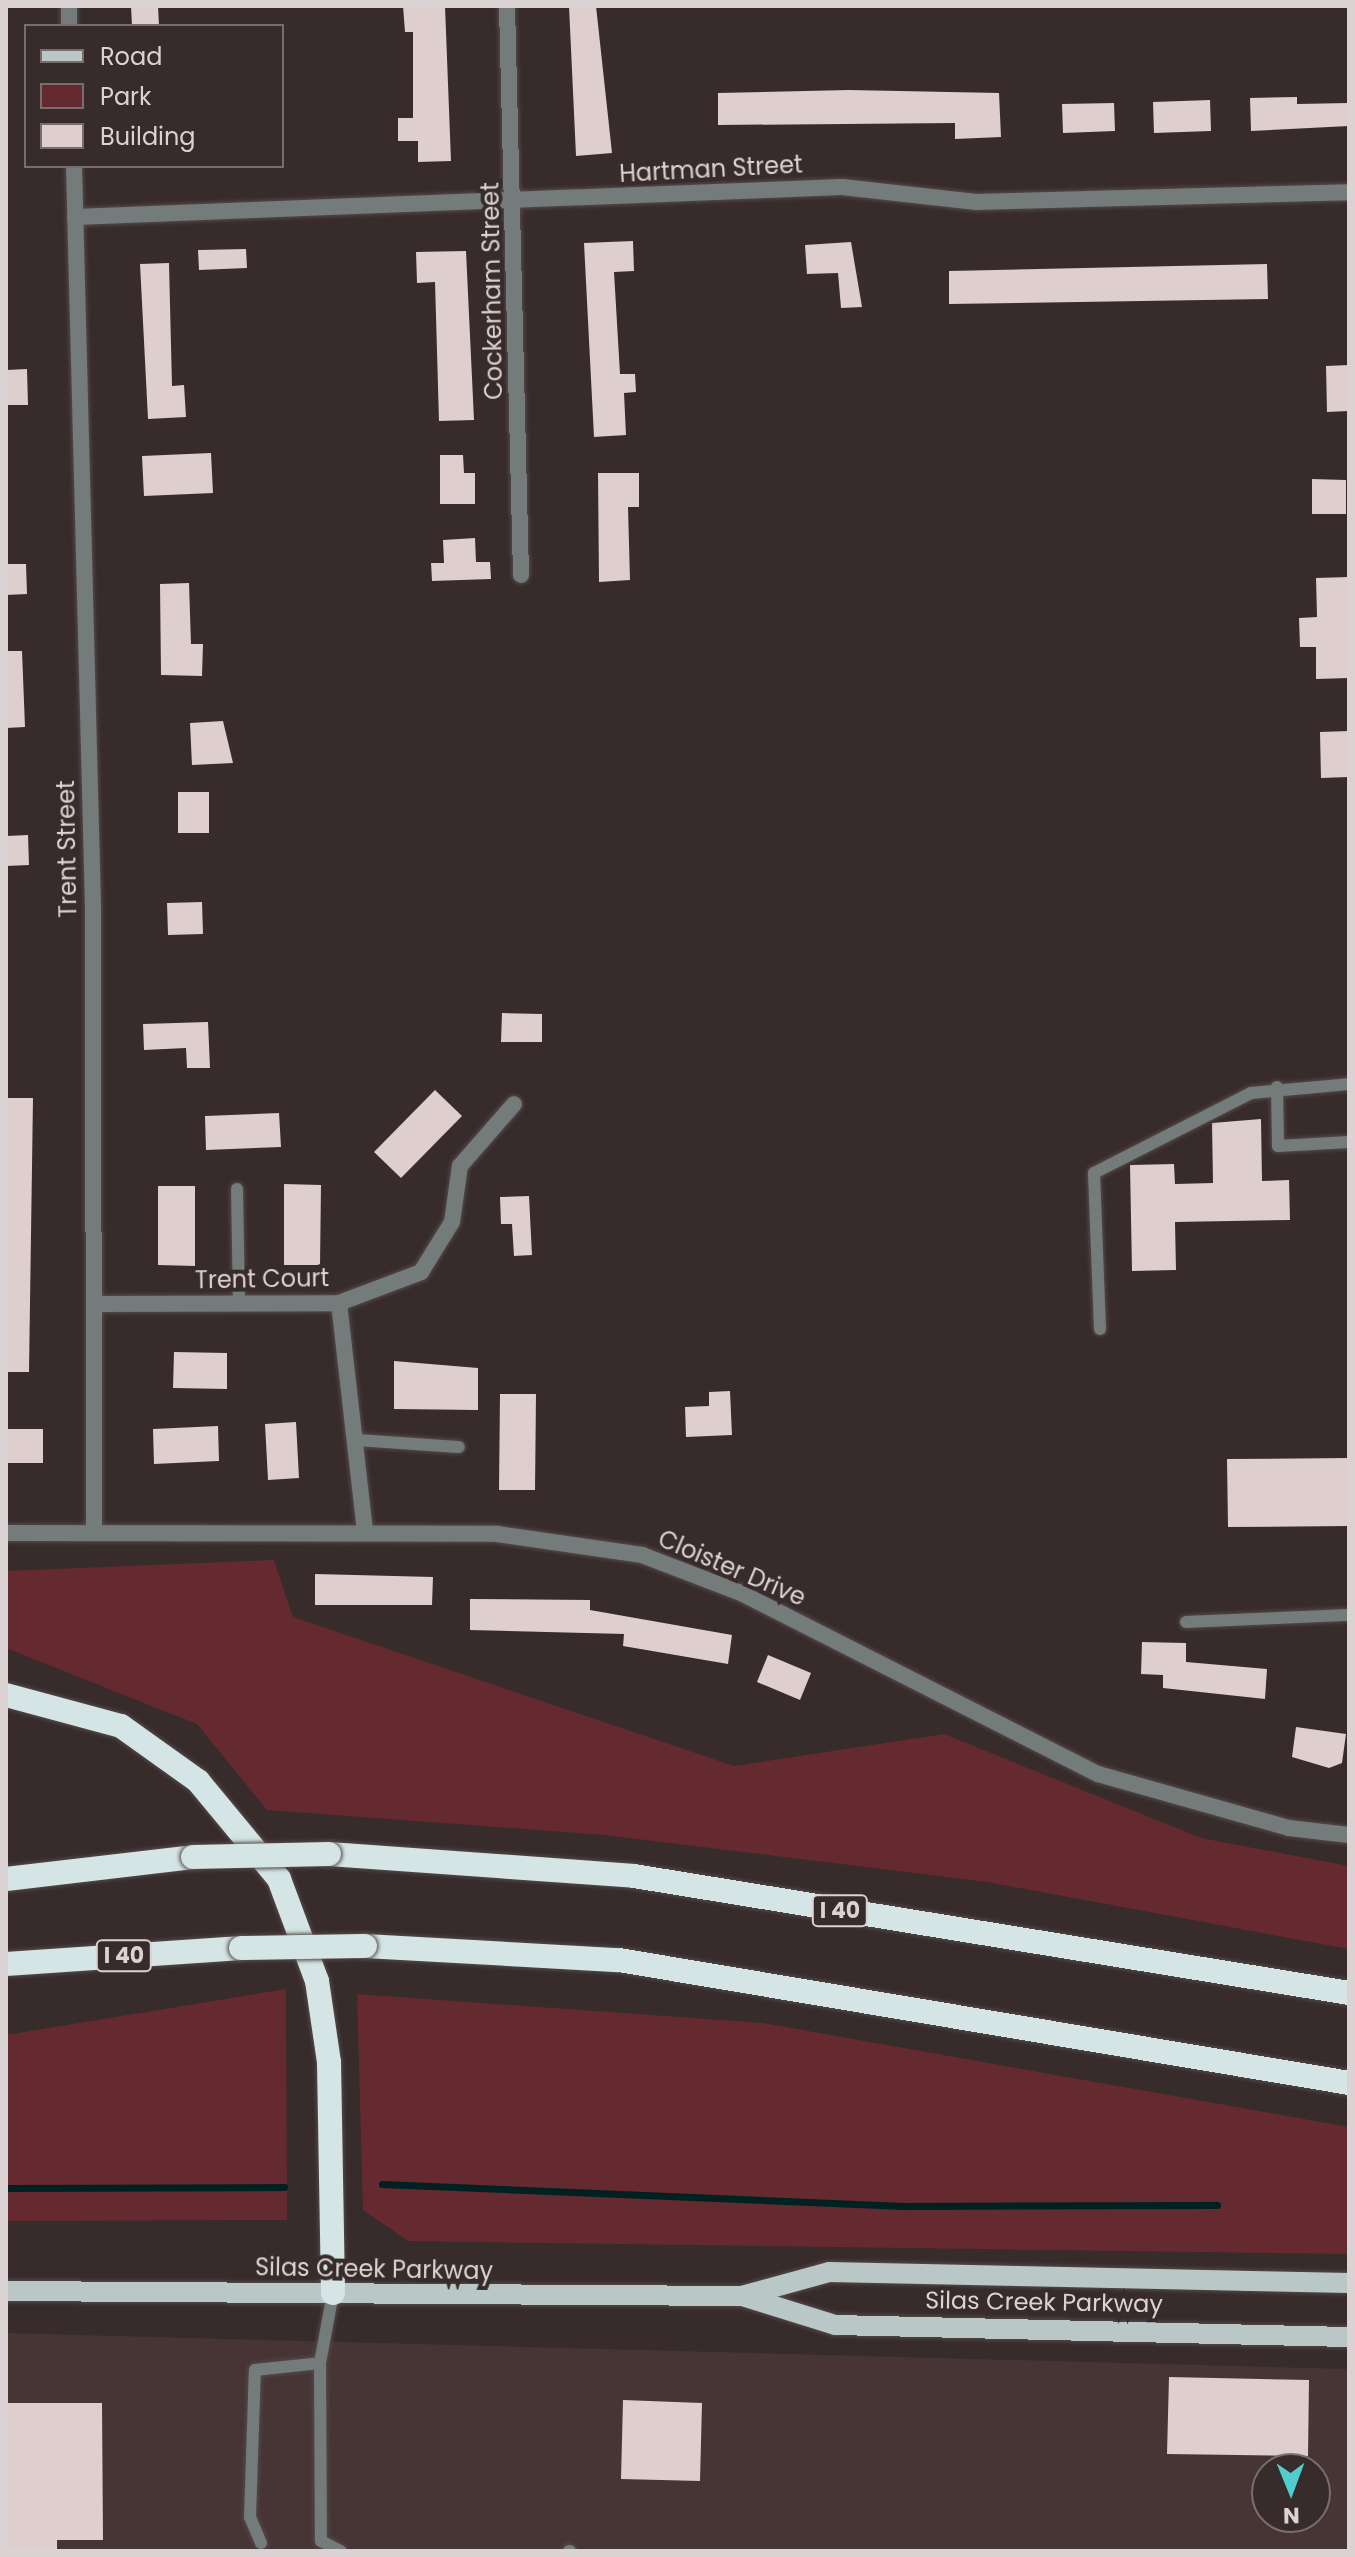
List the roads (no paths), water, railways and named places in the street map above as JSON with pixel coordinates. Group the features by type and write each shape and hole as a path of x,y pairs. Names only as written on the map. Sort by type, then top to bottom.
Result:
{"highway":[{"path":"6,1695 121,1726 198,1781 279,1879 317,1981 329,2062 333,2293"},
{"name":"I 40","path":"6,1879 193,1857 329,1854 634,1876 1349,1993"},
{"name":"I 40","path":"6,1964 241,1948 365,1946 619,1960 1349,2083"}],"main road":[{"name":"Silas Creek Parkway","path":"6,2291 742,2296 829,2272 1349,2283"},
{"name":"Silas Creek Parkway","path":"742,2296 835,2325 1349,2337"}],"street":[{"name":"Cockerham Street","path":"507,6 521,575"},
{"name":"Trent Street","path":"74,168 93,908 94,1530"},
{"name":"Hartman Street","path":"75,217 842,187 976,202 1349,192"},
{"name":"Trent Court","path":"94,1304 339,1303 421,1272 452,1222 460,1166 514,1104"},
{"path":"339,1303 365,1531"},
{"name":"Cloister Drive","path":"6,1533 94,1530 497,1534 642,1555 741,1593 1098,1774 1289,1828 1349,1835"}],"lane":[{"path":"1100,1329 1094,1173 1181,1123 1277,1087 1349,1084"},
{"path":"1277,1087 1278,1146 1349,1142"},
{"path":"237,1189 239,1304"},
{"path":"356,1440 459,1447"},
{"path":"1186,1622 1349,1615"},
{"path":"333,2293 320,2363 321,2541 341,2551"},
{"path":"261,2543 250,2517 255,2370 320,2363"}],"waterway":[{"path":"382,2184 904,2206 1217,2205"},
{"path":"6,2188 284,2187"}]}
